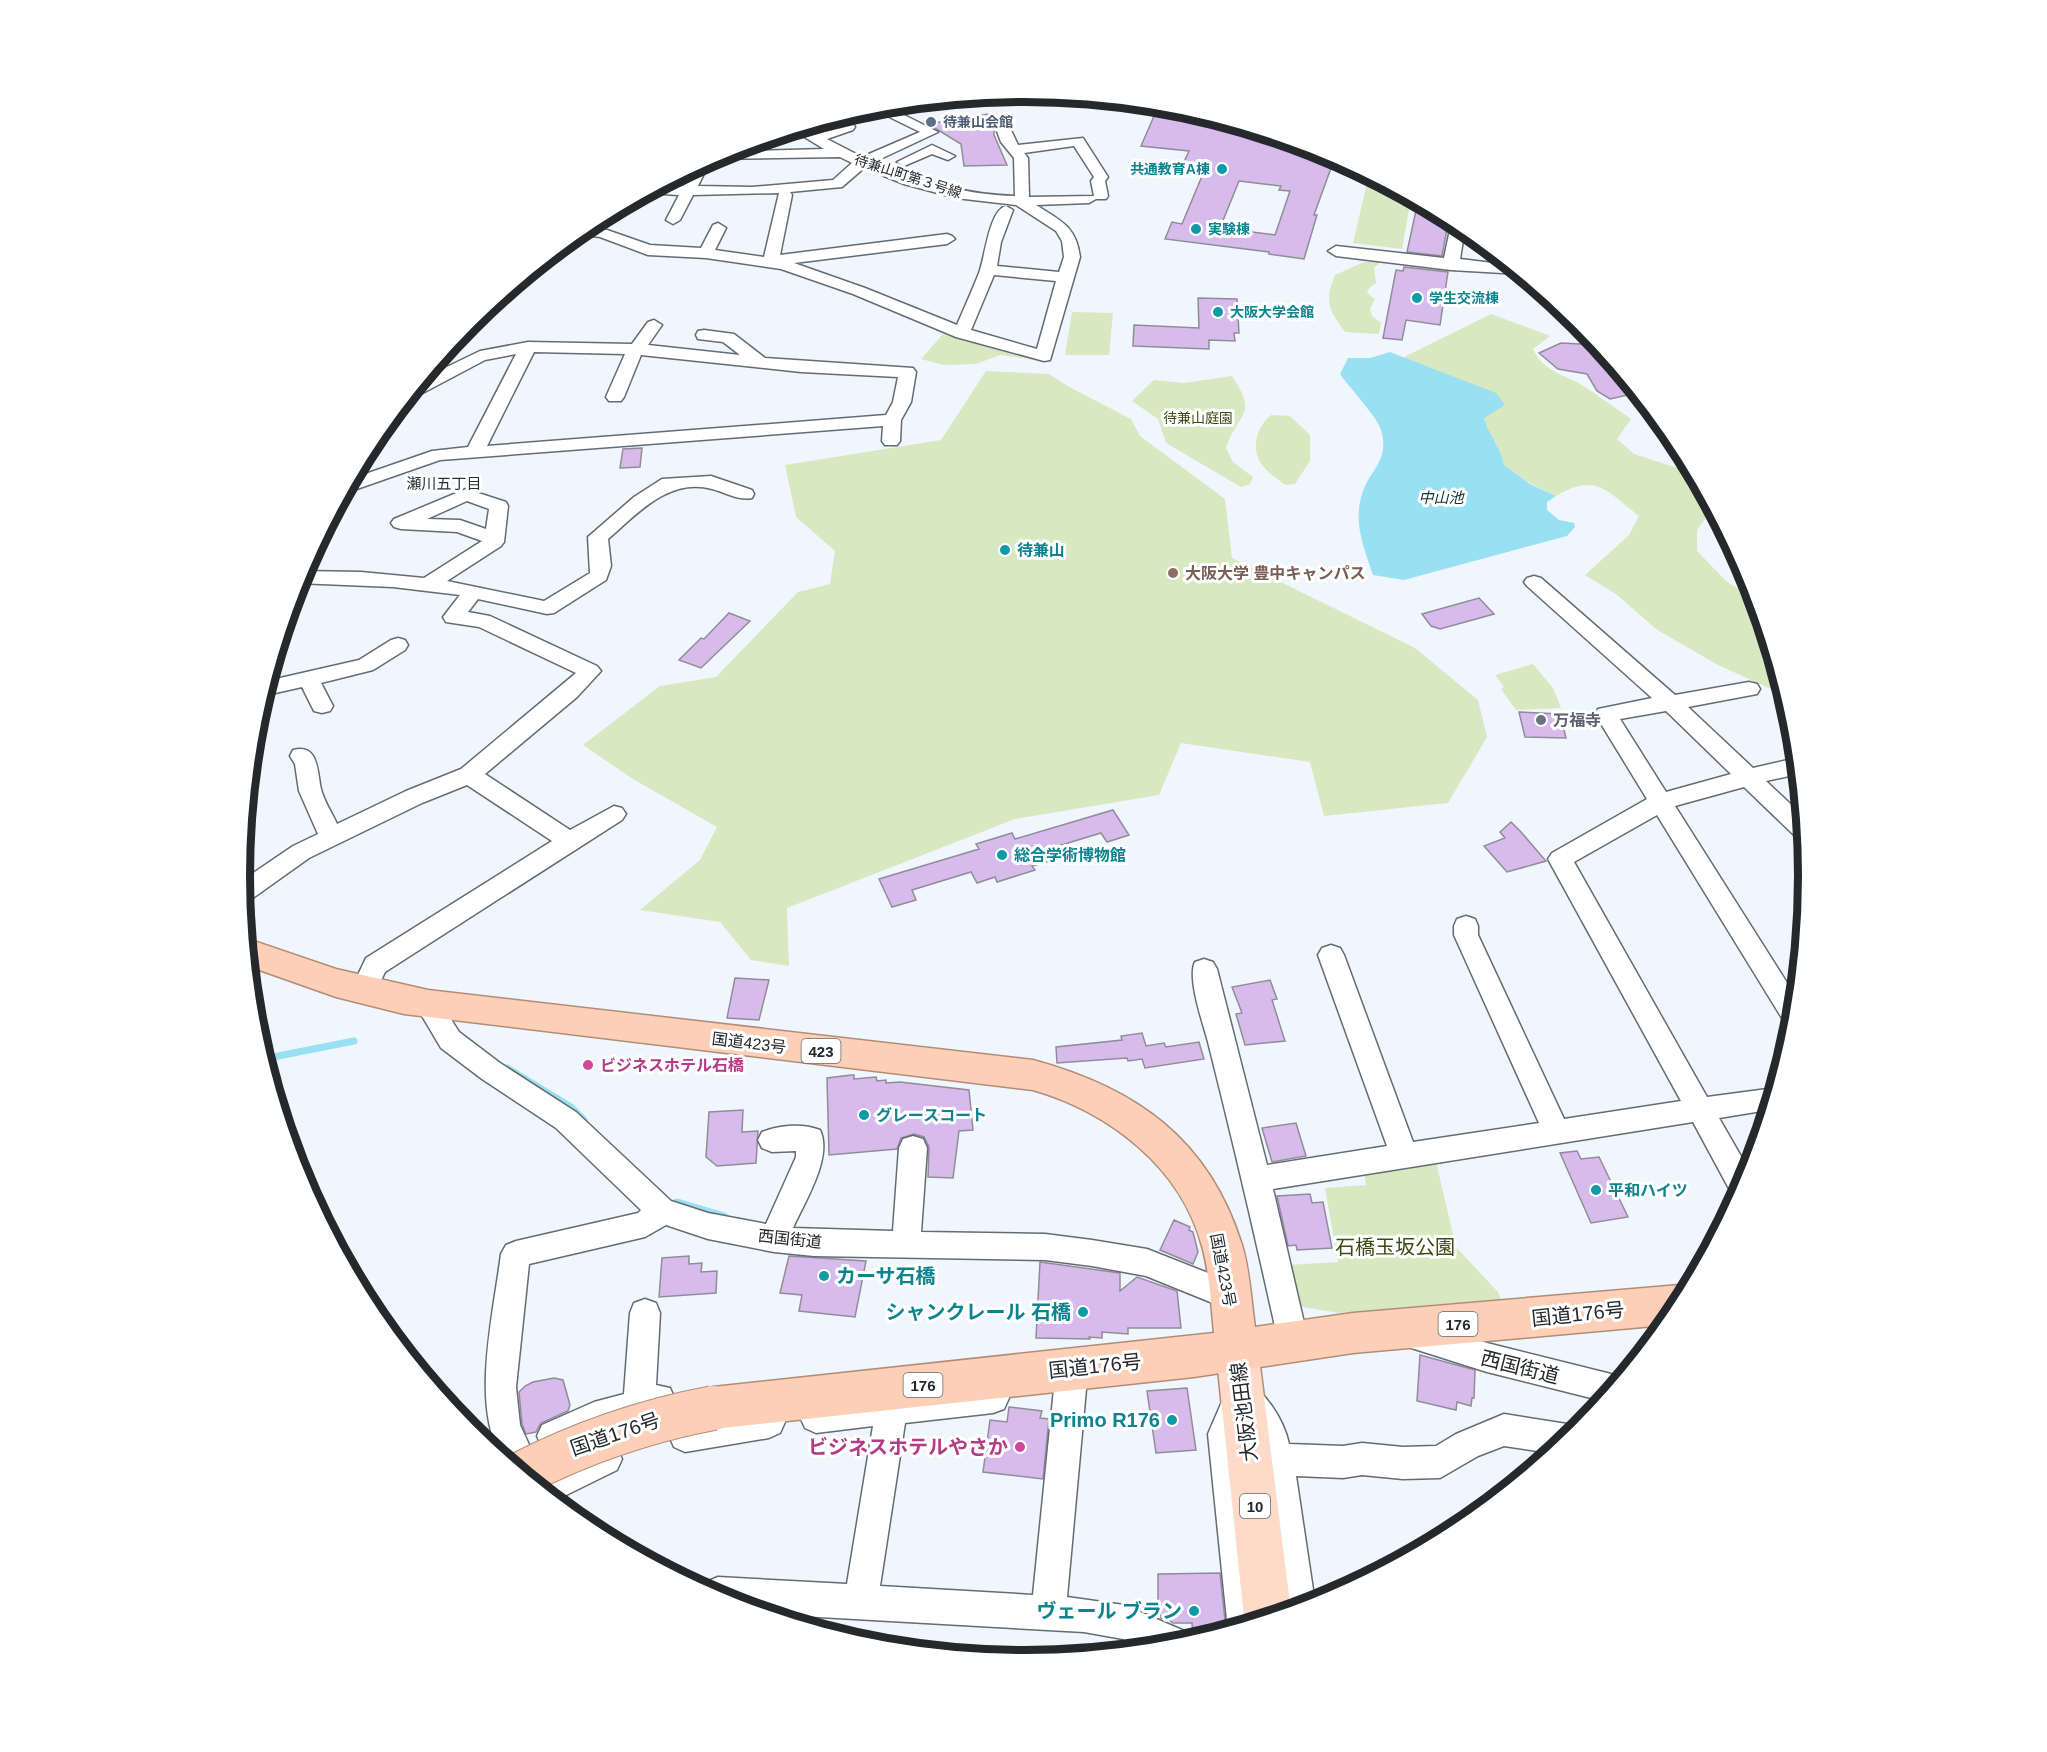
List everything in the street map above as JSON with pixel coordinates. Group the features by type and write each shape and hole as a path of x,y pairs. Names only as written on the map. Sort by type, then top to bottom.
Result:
{"highway":[{"name":"国道423号","path":"254,954 296,972 363,992 428,1004 1034,1075 1074,1088 1102,1101 1134,1122 1188,1174 1208,1207 1222,1246 1237,1350"},
{"name":"国道176号","path":"522,1465 606,1434 659,1418 713,1408 1194,1357 1293,1340 1394,1329 1667,1305"}],"main road":[{"name":"大阪池田線","path":"1237,1350 1267,1611"}],"street":[{"path":"665,190 752,190 837,184 862,162 931,132 892,114"},
{"path":"1002,126 1008,142 1021,158 1022,197 1019,201"},
{"path":"815,139 848,127"},
{"name":"待兼山町第３号線","path":"806,133 839,153 885,171 957,194 1019,201 1062,228 1070,241 1072,257 1044,356 962,333"},
{"path":"1015,150 1078,141 1097,166 1101,177 1095,198 1019,201"},
{"path":"885,171 932,149 948,156"},
{"path":"742,155 839,153"},
{"path":"673,220 695,175"},
{"path":"771,261 785,195"},
{"path":"593,232 602,233 648,250 706,253 771,261 859,291 962,333 988,270 993,242 1006,210"},
{"path":"706,253 718,228"},
{"path":"1451,265 1456,234"},
{"path":"771,261 947,239"},
{"path":"1336,251 1504,269"},
{"path":"988,270 1065,277"},
{"path":"615,397 636,349 654,325"},
{"path":"704,334 728,338 760,362"},
{"path":"476,450 528,347"},
{"path":"427,384 480,356 528,347 636,349 801,367 907,372 902,402 892,420 891,441"},
{"path":"357,483 438,455 476,450 892,420"},
{"path":"309,577 388,579 428,584 474,591 547,608 599,576 601,566 598,537 641,501 669,483 711,482 745,494"},
{"path":"428,584 494,542 494,539"},
{"path":"1534,582 1671,703 1796,823"},
{"path":"250,887 302,852 331,837 414,797 469,775 569,692 590,671 483,621 453,617 474,591"},
{"path":"273,687 366,665 398,645"},
{"path":"308,679 322,706"},
{"path":"1749,689 1606,714 1787,1004"},
{"path":"302,756 306,762 310,791 331,837"},
{"path":"1737,1176 1560,859 1661,802 1790,768"},
{"path":"469,775 570,841"},
{"path":"363,992 375,965 614,814"},
{"path":"1466,926 1466,935 1556,1131"},
{"path":"1331,955 1405,1157"},
{"path":"1204,969 1257,1179 1293,1340"},
{"name":"西国街道","path":"428,1004 450,1040 490,1071 566,1120 662,1211 708,1226 778,1231 814,1243 907,1236 1092,1253 1147,1263 1230,1296"},
{"path":"1257,1179 1764,1099"},
{"path":"772,1140 810,1138 810,1157 778,1231"},
{"path":"907,1236 913,1148"},
{"path":"516,1460 504,1426 500,1387 516,1254 645,1224 662,1211"},
{"path":"631,1451 630,1406 645,1313"},
{"name":"西国街道","path":"1394,1329 1474,1356 1605,1386"},
{"path":"520,1464 537,1442 594,1418 630,1406 701,1390 1021,1354 1091,1353 1132,1362"},
{"path":"548,1487 592,1464 698,1432 763,1422 891,1410 1096,1386 1132,1362"},
{"path":"1048,1614 1070,1389"},
{"path":"1243,1618 1224,1434 1241,1395 1270,1433 1277,1458 1298,1599"},
{"path":"861,1601 891,1410"},
{"path":"1277,1458 1343,1462 1362,1459 1403,1463 1440,1462 1467,1444 1504,1430 1555,1438"},
{"path":"738,1595 1083,1615 1124,1622 1159,1637"}],"green space":[{"path":"1367,183 1410,205 1402,249 1353,243"},
{"path":"1364,262 1381,262 1374,268 1376,283 1369,288 1367,293 1375,299 1370,309 1372,316 1381,323 1379,334 1345,332 1335,318 1330,305 1330,292 1335,275"},
{"path":"1072,312 1113,313 1109,355 1065,355"},
{"path":"1491,314 1550,336 1533,349 1542,363 1580,384 1631,419 1617,439 1634,454 1682,469 1708,515 1697,530 1697,551 1727,582 1743,591 1774,690 1716,664 1656,629 1616,594 1585,575 1629,535 1639,516 1609,492 1591,485 1581,485 1556,496 1528,482 1504,465 1484,418 1404,357"},
{"path":"943,334 1029,359 1000,355 976,364 943,365 921,359"},
{"path":"986,371 1049,374 1131,419 1140,436 1225,499 1232,558 1415,648 1478,700 1487,737 1448,803 1324,816 1310,762 1181,743 1159,795 1015,819 787,908 789,966 751,960 720,922 640,910 700,860 717,827 633,779 583,745 660,686 716,677 798,592 830,584 835,551 796,517 785,465 941,440"},
{"name":"待兼山庭園","path":"1232,376 1240,389 1245,407 1244,414 1226,448 1233,462 1253,477 1250,484 1241,487 1166,443 1158,419 1132,401 1154,380 1184,383"},
{"path":"1271,415 1290,416 1310,435 1310,461 1295,484 1285,485 1259,460 1256,439 1258,432"},
{"path":"1533,664 1553,688 1561,708 1516,710 1501,689 1504,687 1495,675"},
{"name":"石橋玉坂公園","path":"1436,1162 1456,1247 1498,1292 1501,1299 1339,1313 1297,1306 1288,1265 1338,1262 1325,1188 1366,1185 1364,1171"}],"water":[{"name":"中山池","path":"1390,352 1496,393 1505,405 1484,418 1504,465 1530,484 1556,496 1547,502 1547,510 1559,520 1574,523 1575,527 1567,536 1404,580 1373,575 1361,535 1359,515 1362,494 1381,457 1383,441 1375,418 1340,374 1348,358 1370,358"}],"building":[{"path":"988,114 994,121 994,135 1007,165 964,166 961,144 928,124"},
{"path":"1154,116 1186,120 1224,128 1272,143 1332,166 1314,215 1317,215 1304,259 1269,254 1269,252 1165,239 1172,222 1182,224 1202,176 1179,173 1189,151 1141,146","holes":["1239,181 1281,186 1279,190 1290,191 1275,235 1220,228"]},
{"path":"1416,209 1447,228 1442,256 1407,252"},
{"name":"学生交流棟","path":"1404,267 1448,272 1440,325 1406,320 1402,340 1383,338 1396,270 1403,271"},
{"name":"大阪大学会館","path":"1198,298 1237,299 1239,333 1234,333 1235,341 1209,340 1209,349 1133,346 1134,325 1199,328"},
{"path":"1561,343 1581,344 1587,347 1628,395 1610,399 1597,391 1587,374 1558,369 1539,353"},
{"path":"642,448 640,467 620,468 623,449"},
{"path":"1479,598 1494,614 1440,629 1431,626 1422,614"},
{"path":"729,613 750,621 701,668 679,660 701,638 704,639"},
{"name":"万福寺","path":"1519,712 1560,714 1566,738 1525,737"},
{"name":"総合学術博物館","path":"1113,810 1129,835 1107,842 1101,833 1045,850 1050,861 1032,866 1035,870 997,882 995,877 977,883 971,872 912,890 916,900 892,907 879,879 979,849 976,844 1012,833 1015,839"},
{"path":"1511,822 1546,861 1507,872 1484,846 1505,838 1500,832"},
{"path":"735,978 769,980 759,1020 727,1018"},
{"path":"1270,980 1277,999 1272,1000 1285,1041 1245,1045 1236,1014 1242,1013 1232,987"},
{"path":"1142,1033 1146,1046 1164,1043 1166,1047 1199,1042 1204,1059 1145,1068 1142,1059 1128,1061 1127,1058 1057,1063 1056,1047 1122,1040 1121,1036"},
{"path":"854,1075 854,1079 876,1077 877,1081 886,1080 886,1083 900,1082 969,1090 973,1130 959,1131 953,1178 928,1177 929,1147 924,1137 914,1134 901,1138 897,1149 829,1155 827,1078"},
{"path":"743,1110 742,1132 758,1131 756,1163 717,1166 706,1157 709,1112"},
{"path":"1296,1123 1306,1156 1272,1162 1262,1128"},
{"name":"平和ハイツ","path":"1577,1151 1581,1159 1599,1157 1628,1217 1591,1223 1560,1153"},
{"path":"1310,1194 1312,1203 1323,1202 1332,1248 1297,1250 1296,1245 1288,1246 1277,1196"},
{"path":"1174,1220 1190,1227 1189,1230 1193,1232 1198,1252 1193,1264 1160,1250"},
{"path":"689,1256 689,1264 702,1263 701,1272 717,1271 716,1293 659,1297 662,1258"},
{"name":"カーサ石橋","path":"789,1256 866,1261 855,1317 799,1311 802,1295 780,1293"},
{"name":"シャンクレール 石橋","path":"1040,1262 1120,1273 1120,1291 1137,1277 1177,1291 1181,1328 1128,1328 1128,1334 1102,1332 1102,1338 1089,1337 1090,1339 1036,1338"},
{"path":"1420,1355 1475,1370 1474,1398 1472,1398 1471,1406 1457,1402 1456,1410 1417,1401"},
{"path":"554,1378 563,1380 570,1405 568,1411 541,1423 536,1432 526,1434 522,1424 519,1392 533,1382"},
{"name":"Primo R176","path":"1187,1388 1196,1450 1156,1453 1147,1391"},
{"name":"ビジネスホテルやさか","path":"1009,1407 1042,1411 1040,1418 1049,1419 1043,1479 983,1472 990,1420 1007,1422"},
{"name":"ヴェール ブラン","path":"1220,1573 1225,1624 1193,1631 1192,1623 1173,1623 1161,1618 1160,1604 1158,1604 1158,1574"}],"waterway":[{"path":"271,1057 354,1041"},
{"path":"507,1068 571,1107 584,1120"},
{"path":"677,1203 724,1217"}],"place":[{"name":"待兼山会館","path":"931,122"},
{"name":"共通教育A棟","path":"1222,169"},
{"name":"実験棟","path":"1196,229"},
{"name":"学生交流棟","path":"1417,298"},
{"name":"大阪大学会館","path":"1218,312"},
{"name":"待兼山","path":"1005,550"},
{"name":"大阪大学 豊中キャンパス","path":"1173,573"},
{"name":"万福寺","path":"1541,720"},
{"name":"総合学術博物館","path":"1002,855"},
{"name":"ビジネスホテル石橋","path":"588,1065"},
{"name":"グレースコート","path":"864,1115"},
{"name":"平和ハイツ","path":"1596,1190"},
{"name":"カーサ石橋","path":"824,1276"},
{"name":"シャンクレール 石橋","path":"1083,1312"},
{"name":"Primo R176","path":"1172,1420"},
{"name":"ビジネスホテルやさか","path":"1020,1447"},
{"name":"ヴェール ブラン","path":"1194,1611"}],"district":[{"name":"瀬川五丁目","path":"444,483"}]}
